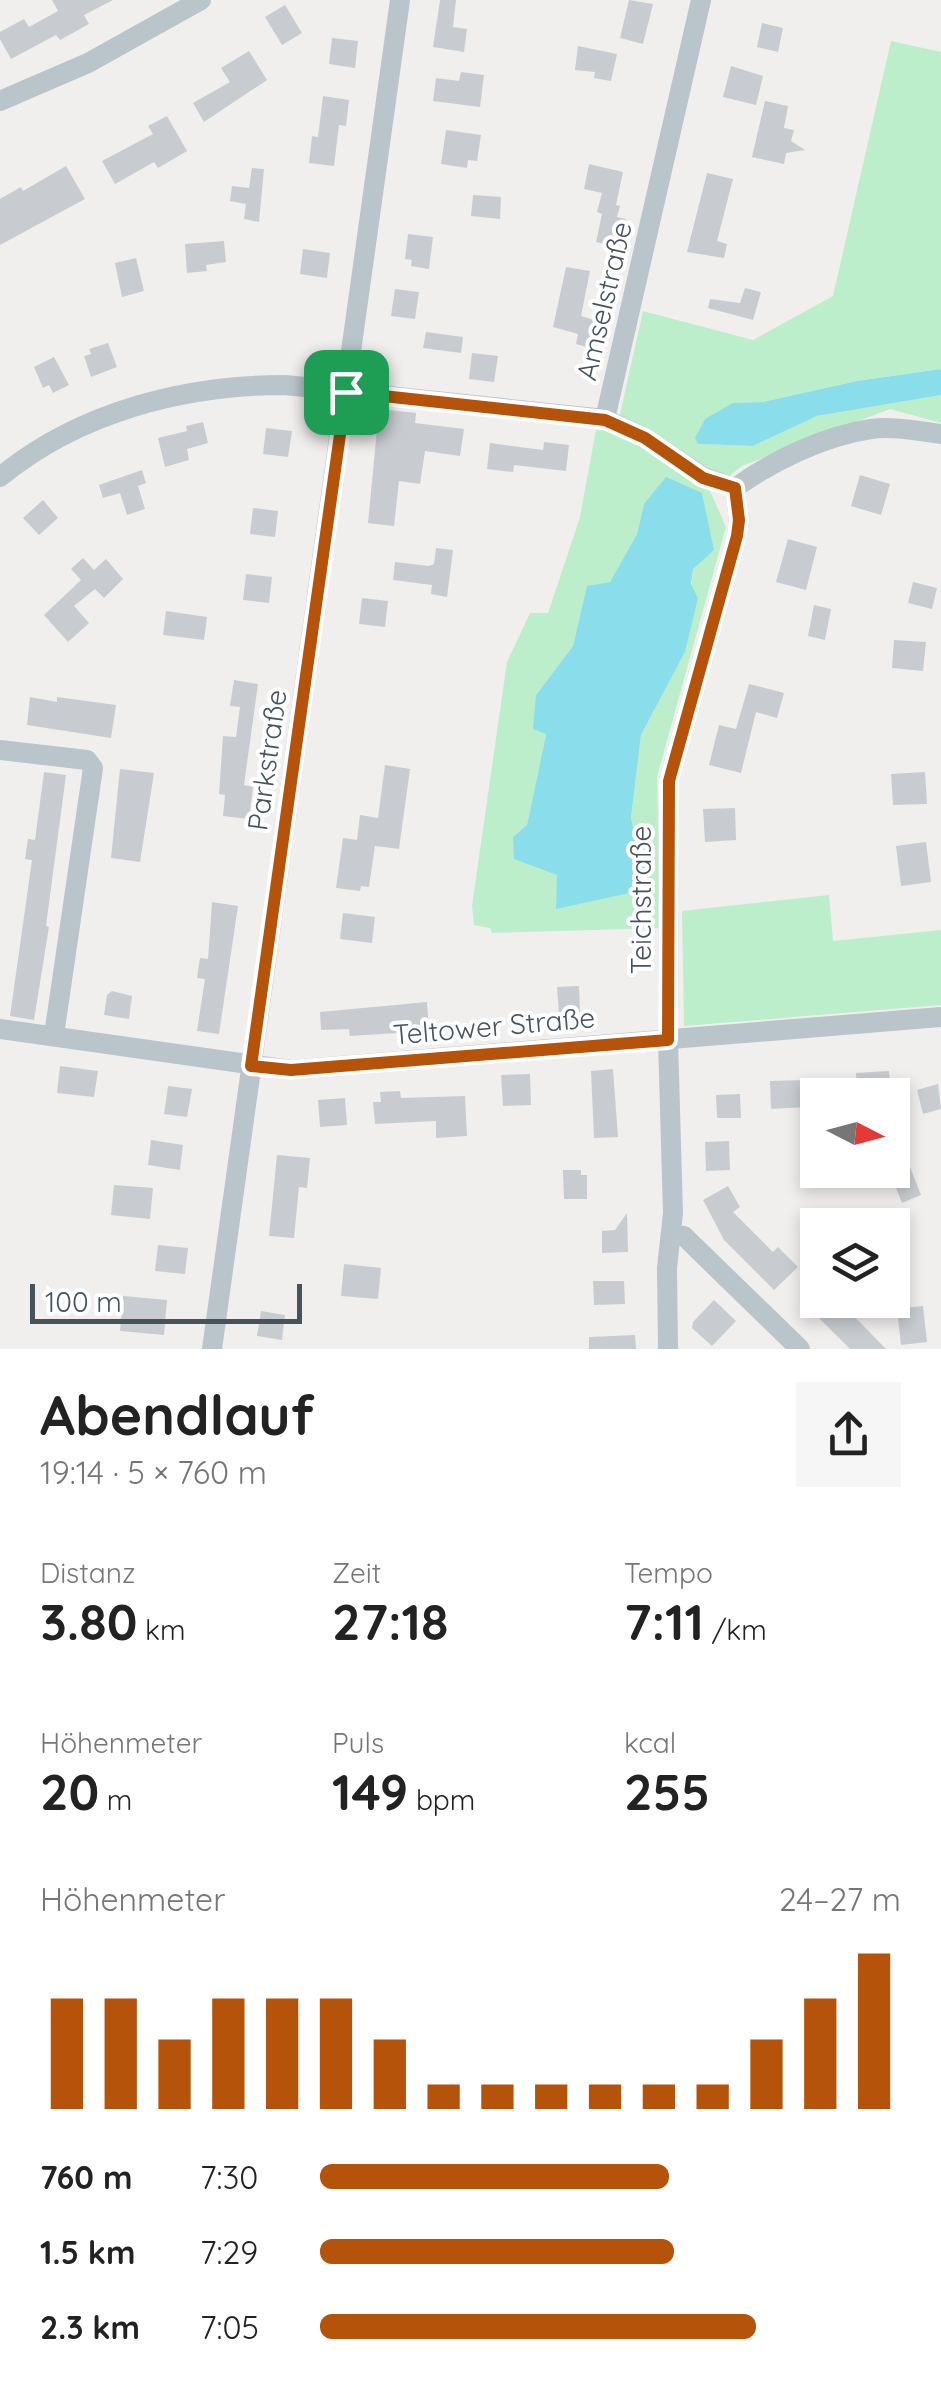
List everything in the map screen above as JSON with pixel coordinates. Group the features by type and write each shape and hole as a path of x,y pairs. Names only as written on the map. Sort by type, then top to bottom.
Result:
{"street":[{"path":"0,101 88,63 201,0"},
{"name":"Parkstraße","path":"212,1349 400,0"},
{"name":"Amselstraße","path":"0,476 68,434 153,401 262,385 605,420 700,0"},
{"path":"605,420 645,438 703,478 735,488 784,460 869,430 892,428 941,434"},
{"name":"Teichstraße","path":"668,1349 667,1268 673,1235 668,1040 669,781 737,536 735,488"},
{"path":"0,750 87,760 93,768 54,1035"},
{"name":"Teltower Straße","path":"0,1028 291,1070 941,1017"},
{"path":"673,1235 684,1236 691,1242 800,1349"}],"green space":[{"path":"891,41 941,52 941,369 857,381 763,402 733,403 698,444 753,446 817,416 941,395 941,423 890,409 742,466 710,491 726,527 657,777 660,928 492,933 490,928 474,925 472,906 507,662 530,613 548,613 580,517 596,430 616,432 643,311 753,340 833,296","holes":["644,504 693,569 685,652 641,735 631,818 648,889 513,837 527,825 546,733 536,695 573,646 587,587 610,582 637,534"]},
{"path":"829,895 833,941 941,930 941,1005 684,1026 682,911"}],"water":[{"path":"941,369 941,395 817,416 753,446 698,444 695,438 705,419 733,403 763,402 857,381"},
{"path":"666,477 702,493 714,550 693,569 691,584 698,598 685,652 641,735 631,818 648,889 556,909 557,875 514,859 513,837 527,825 546,734 533,729 536,695 573,646 587,586 610,582 637,534 644,504"}],"building":[{"path":"52,0 113,0 84,15 89,24 60,40 56,35 11,59 0,32 24,19 29,27 58,11"},
{"path":"440,0 456,0 453,27 467,29 464,52 433,47"},
{"path":"629,0 653,4 643,44 620,38"},
{"path":"285,5 302,33 282,45 265,17"},
{"path":"762,23 783,28 778,52 757,47"},
{"path":"332,38 358,41 355,68 329,64"},
{"path":"578,46 617,54 611,81 594,78 595,72 575,70"},
{"path":"249,51 267,80 204,122 193,103 230,82 221,68"},
{"path":"731,66 763,76 756,105 723,97"},
{"path":"461,72 484,75 480,107 433,101 436,78 459,81"},
{"path":"323,96 349,100 346,126 339,125 334,166 309,163 312,136 318,137"},
{"path":"765,101 788,106 784,128 794,130 791,141 805,150 786,153 784,164 752,157"},
{"path":"167,116 187,151 158,168 154,162 115,184 102,161 153,134 148,126"},
{"path":"446,130 481,135 477,161 468,160 467,168 441,164"},
{"path":"589,164 623,172 616,205 620,206 617,217 626,219 619,247 596,242 602,193 584,189"},
{"path":"66,166 85,199 0,245 0,199 21,187 23,191"},
{"path":"252,168 264,169 259,222 244,219 246,204 230,201 232,186 249,188"},
{"path":"707,173 733,179 717,241 727,244 724,258 687,252"},
{"path":"473,195 501,197 500,219 471,216"},
{"path":"408,234 433,237 429,269 411,266 412,260 405,259"},
{"path":"224,241 226,262 206,265 207,271 187,273 185,244"},
{"path":"303,249 330,253 327,278 300,274"},
{"path":"136,258 144,291 122,297 115,263"},
{"path":"566,267 590,271 581,316 604,323 597,350 576,344 578,334 553,327"},
{"path":"745,288 761,292 753,320 708,308 710,299 740,303"},
{"path":"395,289 419,292 415,319 391,316"},
{"path":"426,332 463,337 461,353 423,348"},
{"path":"108,343 117,367 91,377 84,356 91,354 89,349"},
{"path":"472,353 498,356 494,382 469,379"},
{"path":"54,357 69,385 53,393 49,385 43,388 34,367"},
{"path":"379,409 416,413 415,423 464,429 460,456 425,451 420,484 399,481 394,526 368,523"},
{"path":"203,422 208,443 187,449 189,460 165,467 158,438 187,431 186,426"},
{"path":"266,428 292,431 288,457 263,454"},
{"path":"544,442 569,445 566,471 514,465 513,472 487,469 490,443 543,450"},
{"path":"142,470 146,483 138,486 145,509 127,515 120,493 103,498 99,485"},
{"path":"860,475 890,484 881,515 851,506"},
{"path":"43,500 58,518 39,535 23,518"},
{"path":"253,508 278,511 275,537 250,534"},
{"path":"788,539 817,547 806,590 776,582"},
{"path":"436,548 453,550 447,597 431,594 432,585 393,580 395,562 429,566 434,564"},
{"path":"83,558 94,570 106,559 123,579 104,598 95,589 74,606 89,623 68,642 44,615 81,580 71,569"},
{"path":"246,574 272,577 269,603 243,600"},
{"path":"913,582 937,588 932,609 908,603"},
{"path":"362,598 388,601 385,627 359,624"},
{"path":"814,605 831,609 825,640 808,636"},
{"path":"166,611 207,617 204,640 163,635"},
{"path":"894,640 926,642 923,671 892,668"},
{"path":"234,680 258,684 244,785 253,787 249,819 223,816 225,795 219,794 223,736 236,737 240,707 230,706"},
{"path":"749,684 784,693 777,718 756,712 741,773 709,765 719,725 736,729"},
{"path":"30,697 116,705 111,738 27,725"},
{"path":"385,765 410,769 399,849 375,846 369,887 361,886 360,891 336,888 343,838 357,840 360,815 378,818"},
{"path":"120,769 154,773 140,862 111,858"},
{"path":"44,772 66,775 34,1020 10,1016 32,860 25,859 28,839 35,840"},
{"path":"925,772 927,804 893,805 891,774"},
{"path":"735,808 736,840 705,842 703,809"},
{"path":"926,842 931,882 901,886 896,846"},
{"path":"212,902 238,906 219,1034 197,1031 205,979 197,978 200,958 208,959"},
{"path":"343,913 375,917 372,943 340,939"},
{"path":"579,986 580,1013 559,1014 557,987"},
{"path":"112,991 132,996 129,1019 104,1015 107,995"},
{"path":"427,1002 429,1031 350,1036 349,1029 321,1030 320,1012"},
{"path":"60,1066 98,1071 94,1097 57,1093"},
{"path":"613,1069 618,1137 594,1138 591,1071"},
{"path":"889,1071 890,1078 856,1078 856,1073"},
{"path":"530,1074 531,1105 503,1106 501,1075"},
{"path":"800,1080 800,1107 771,1109 770,1081"},
{"path":"938,1084 941,1109 923,1114 917,1090"},
{"path":"168,1086 192,1089 187,1117 164,1114"},
{"path":"400,1091 401,1098 465,1096 467,1136 436,1138 436,1121 375,1124 373,1102 381,1102 380,1092"},
{"path":"740,1094 741,1118 717,1118 716,1095"},
{"path":"345,1098 347,1125 320,1127 318,1100"},
{"path":"151,1140 183,1145 180,1170 148,1165"},
{"path":"729,1141 730,1170 706,1171 705,1142"},
{"path":"277,1155 310,1158 307,1188 299,1187 294,1238 269,1236"},
{"path":"910,1167 921,1195 902,1203 896,1188 910,1188"},
{"path":"563,1170 581,1170 581,1175 587,1175 587,1199 564,1199"},
{"path":"114,1185 153,1188 150,1219 111,1215"},
{"path":"728,1186 740,1207 733,1212 773,1252 778,1247 798,1267 774,1290 724,1240 703,1200"},
{"path":"627,1213 628,1252 602,1253 602,1231 615,1230"},
{"path":"158,1245 188,1248 185,1274 155,1271"},
{"path":"344,1264 381,1268 378,1299 341,1296"},
{"path":"593,1281 624,1281 625,1304 594,1305"},
{"path":"123,1296 167,1300 164,1335 120,1331"},
{"path":"714,1300 736,1321 712,1346 692,1328"},
{"path":"923,1306 927,1342 901,1345 898,1318 910,1318 910,1308"},
{"path":"261,1311 285,1315 282,1340 257,1336"},
{"path":"819,1318 856,1318 886,1349 850,1349"},
{"path":"635,1335 636,1349 589,1349 589,1337"}],"route":[{"path":"346,392 605,420 645,438 703,478 735,488 737,536 669,781 668,1040 291,1070 251,1066 346,392"}]}
